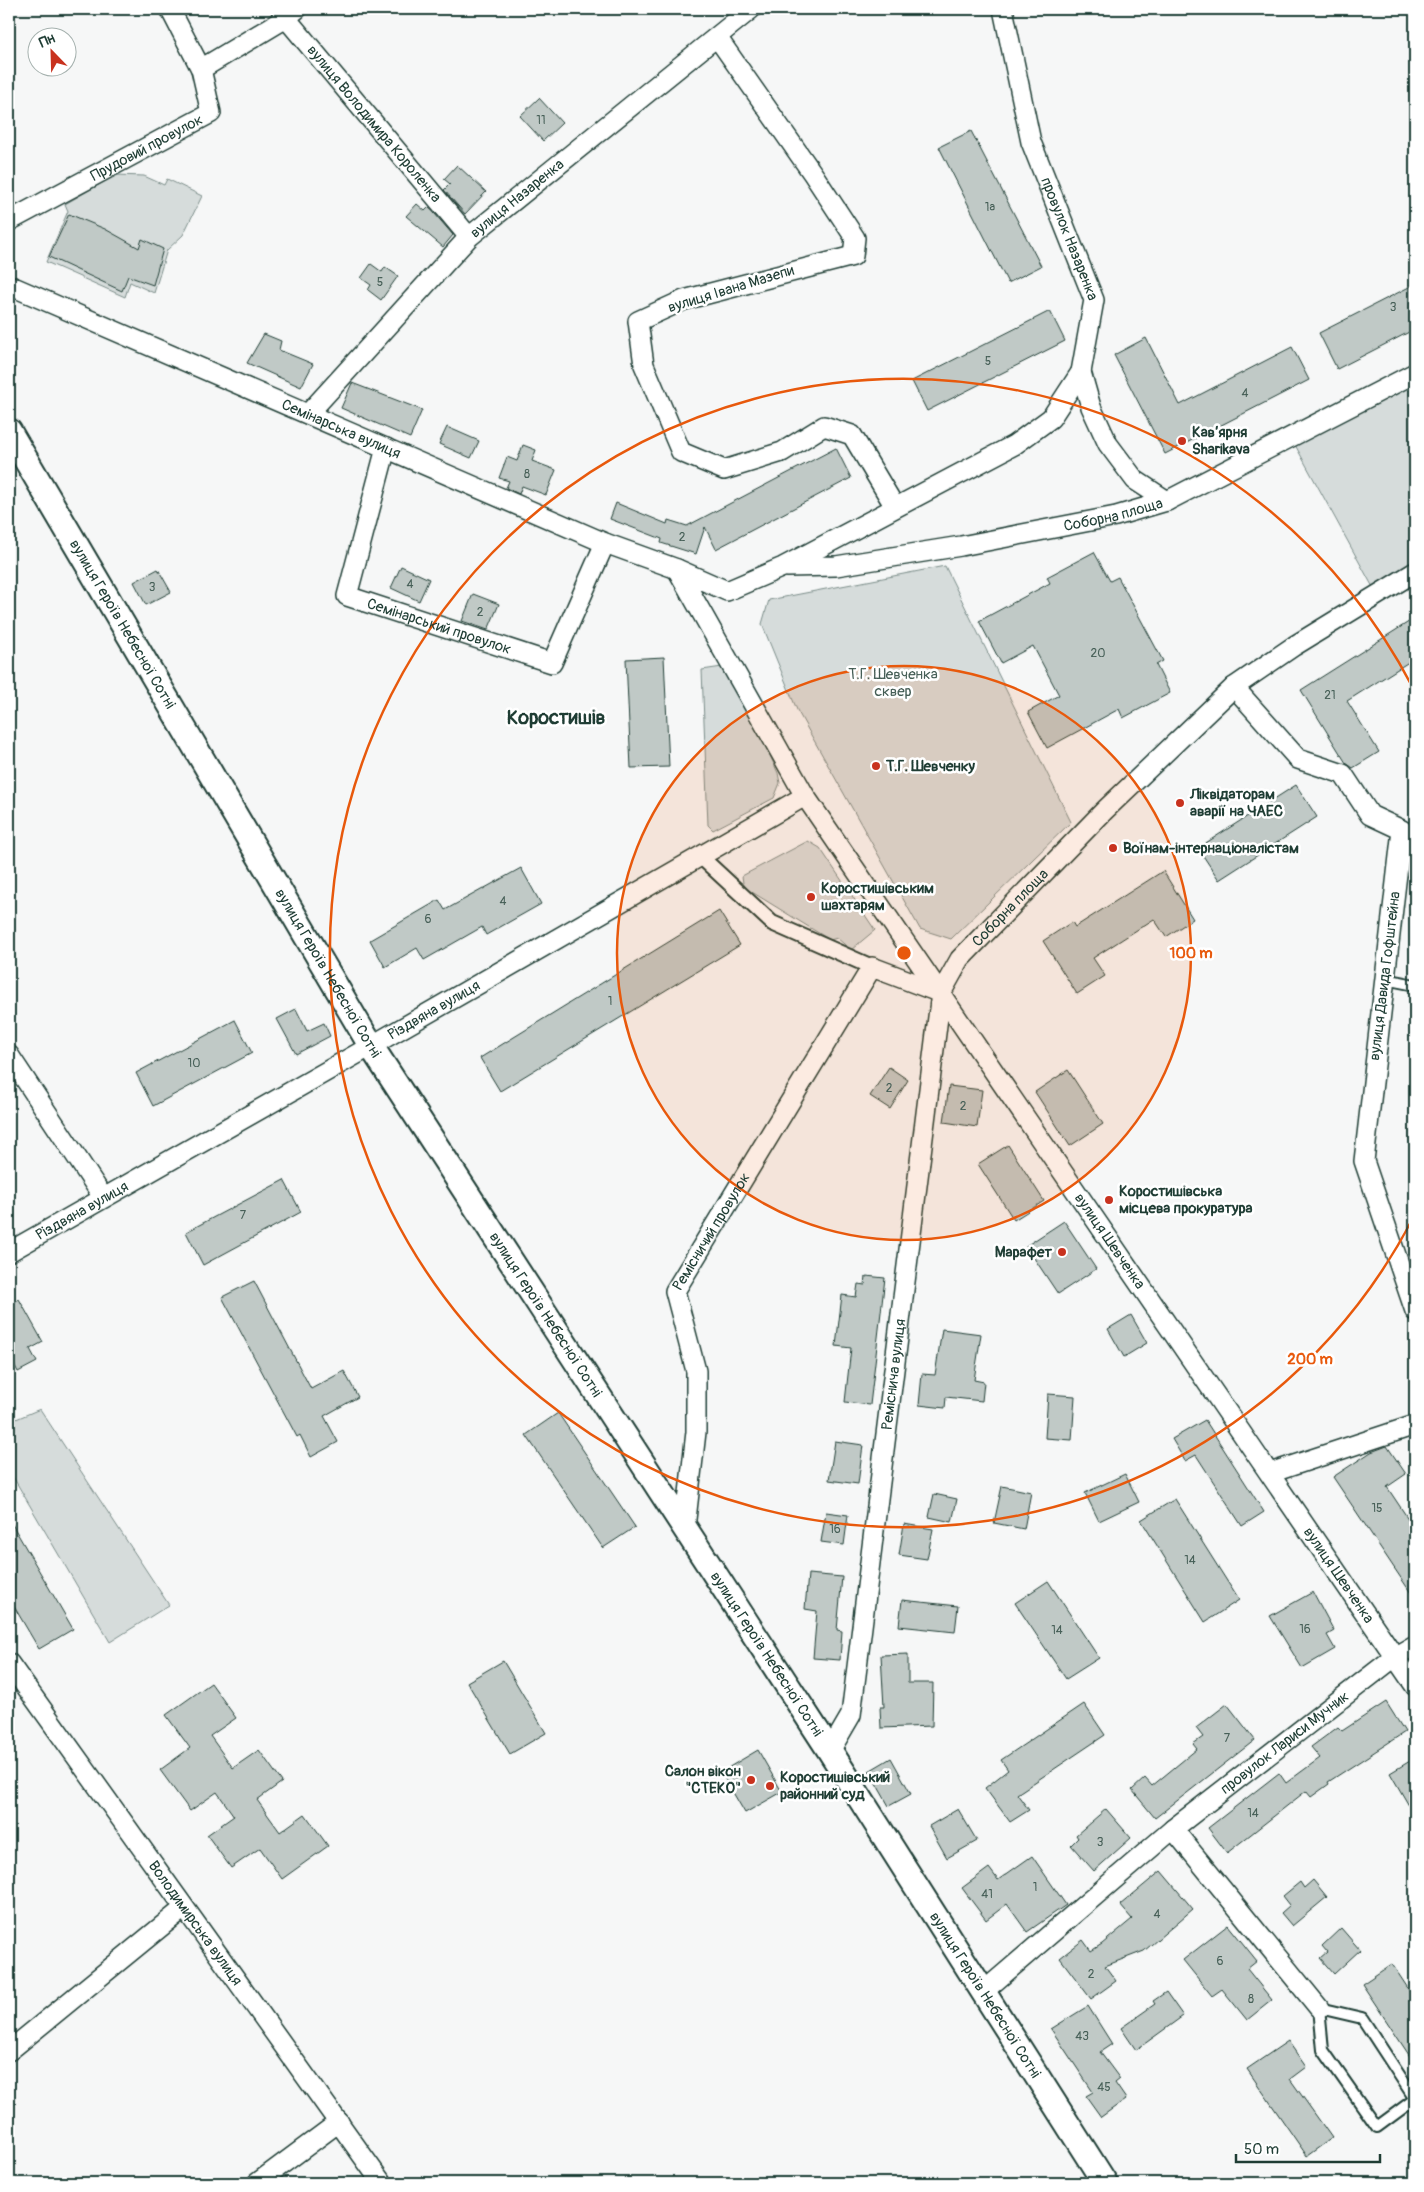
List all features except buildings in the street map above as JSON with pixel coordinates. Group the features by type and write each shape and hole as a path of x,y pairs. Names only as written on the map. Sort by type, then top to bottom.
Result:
{"street":[{"name":"Прудовий провулок","path":"9,221 211,113 200,69 170,9"},
{"name":"вулиця Назаренка","path":"308,414 470,237 751,9"},
{"name":"провулок Назаренка","path":"1003,9 1030,142 1094,300 1081,372 1091,406 1108,444 1135,480 1167,501"},
{"path":"200,69 288,12"},
{"name":"вулиця Володимира Короленка","path":"288,12 470,237"},
{"name":"вулиця Івана Мазепи","path":"717,37 813,174 855,238 853,256 684,300 638,321 644,365 681,452 724,470 782,452 824,426 852,435 894,507"},
{"name":"Семінарська вулиця","path":"9,285 605,543 677,569 727,591 783,567 1014,445 1051,418 1081,372"},
{"name":"Соборна площа","path":"783,567 836,566 961,546 1116,516 1167,501 1415,373"},
{"name":"вулиця Героїв Небесної Сотні","path":"9,431 371,1046 830,1751 1106,2183"},
{"name":"Семінарський провулок","path":"386,448 347,596 552,663 605,543"},
{"name":"вулиця Шевченка","path":"677,569 805,796 1415,1686"},
{"name":"Соборна площа","path":"941,993 960,959 1104,811 1234,687 1294,646 1415,572"},
{"name":"вулиця Давида Гофштейна","path":"1234,687 1298,759 1342,774 1370,815 1402,830 1364,1161 1415,1310"},
{"name":"Різдвяна вулиця","path":"9,1252 805,796"},
{"path":"700,856 772,923 872,967 941,993"},
{"name":"Ремісничий провулок","path":"685,1528 696,1432 696,1371 675,1291 872,967"},
{"name":"Реміснича вулиця","path":"830,1751 851,1715 941,993"},
{"path":"9,1055 103,1197"},
{"path":"1270,1473 1415,1425"},
{"name":"провулок Лариси Мучник","path":"984,1991 1173,1829 1396,1656 1415,1645"},
{"name":"Володимирська вулиця","path":"9,1663 382,2183"},
{"path":"1173,1829 1319,2008"},
{"path":"9,2051 184,1908"},
{"path":"257,2183 339,2122"}],"lane":[{"path":"1385,979 1415,984"},
{"path":"1319,2008 1362,2018 1415,2099 1377,2127 1323,2050 1319,2008"}],"green space":[{"path":"116,175 144,176 164,185 167,179 202,196 183,235 167,250 154,293 130,282 125,297 46,262 68,211 65,204"},
{"path":"1415,383 1415,565 1375,591 1294,443"},
{"name":"Т.Г. Шевченка сквер","path":"945,566 1071,822 951,939 920,929 797,710 762,624 769,600"},
{"path":"729,666 778,773 780,783 774,798 713,830 708,825 702,670"},
{"path":"808,841 820,848 875,930 851,950 837,938 830,940 747,889 743,883 742,876"},
{"path":"40,1409 169,1605 110,1642 9,1470 9,1422"}],"place":[{"name":"Кав’ярня Sharikava","path":"1182,441"},
{"name":"Т.Г. Шевченку","path":"876,766"},
{"name":"Ліквідаторам аварії на ЧАЕС","path":"1180,803"},
{"name":"Воїнам-інтернаціоналістам","path":"1113,848"},
{"name":"Коростишівським шахтарям","path":"811,897"},
{"name":"Коростишівська місцева прокуратура","path":"1109,1200"},
{"name":"Марафет","path":"1062,1252"},
{"name":"Салон вікон \"СТЕКО\"","path":"751,1780"},
{"name":"Коростишівський районний суд","path":"770,1786"}],"district":[{"name":"Коростишів","path":"556,717"}]}
